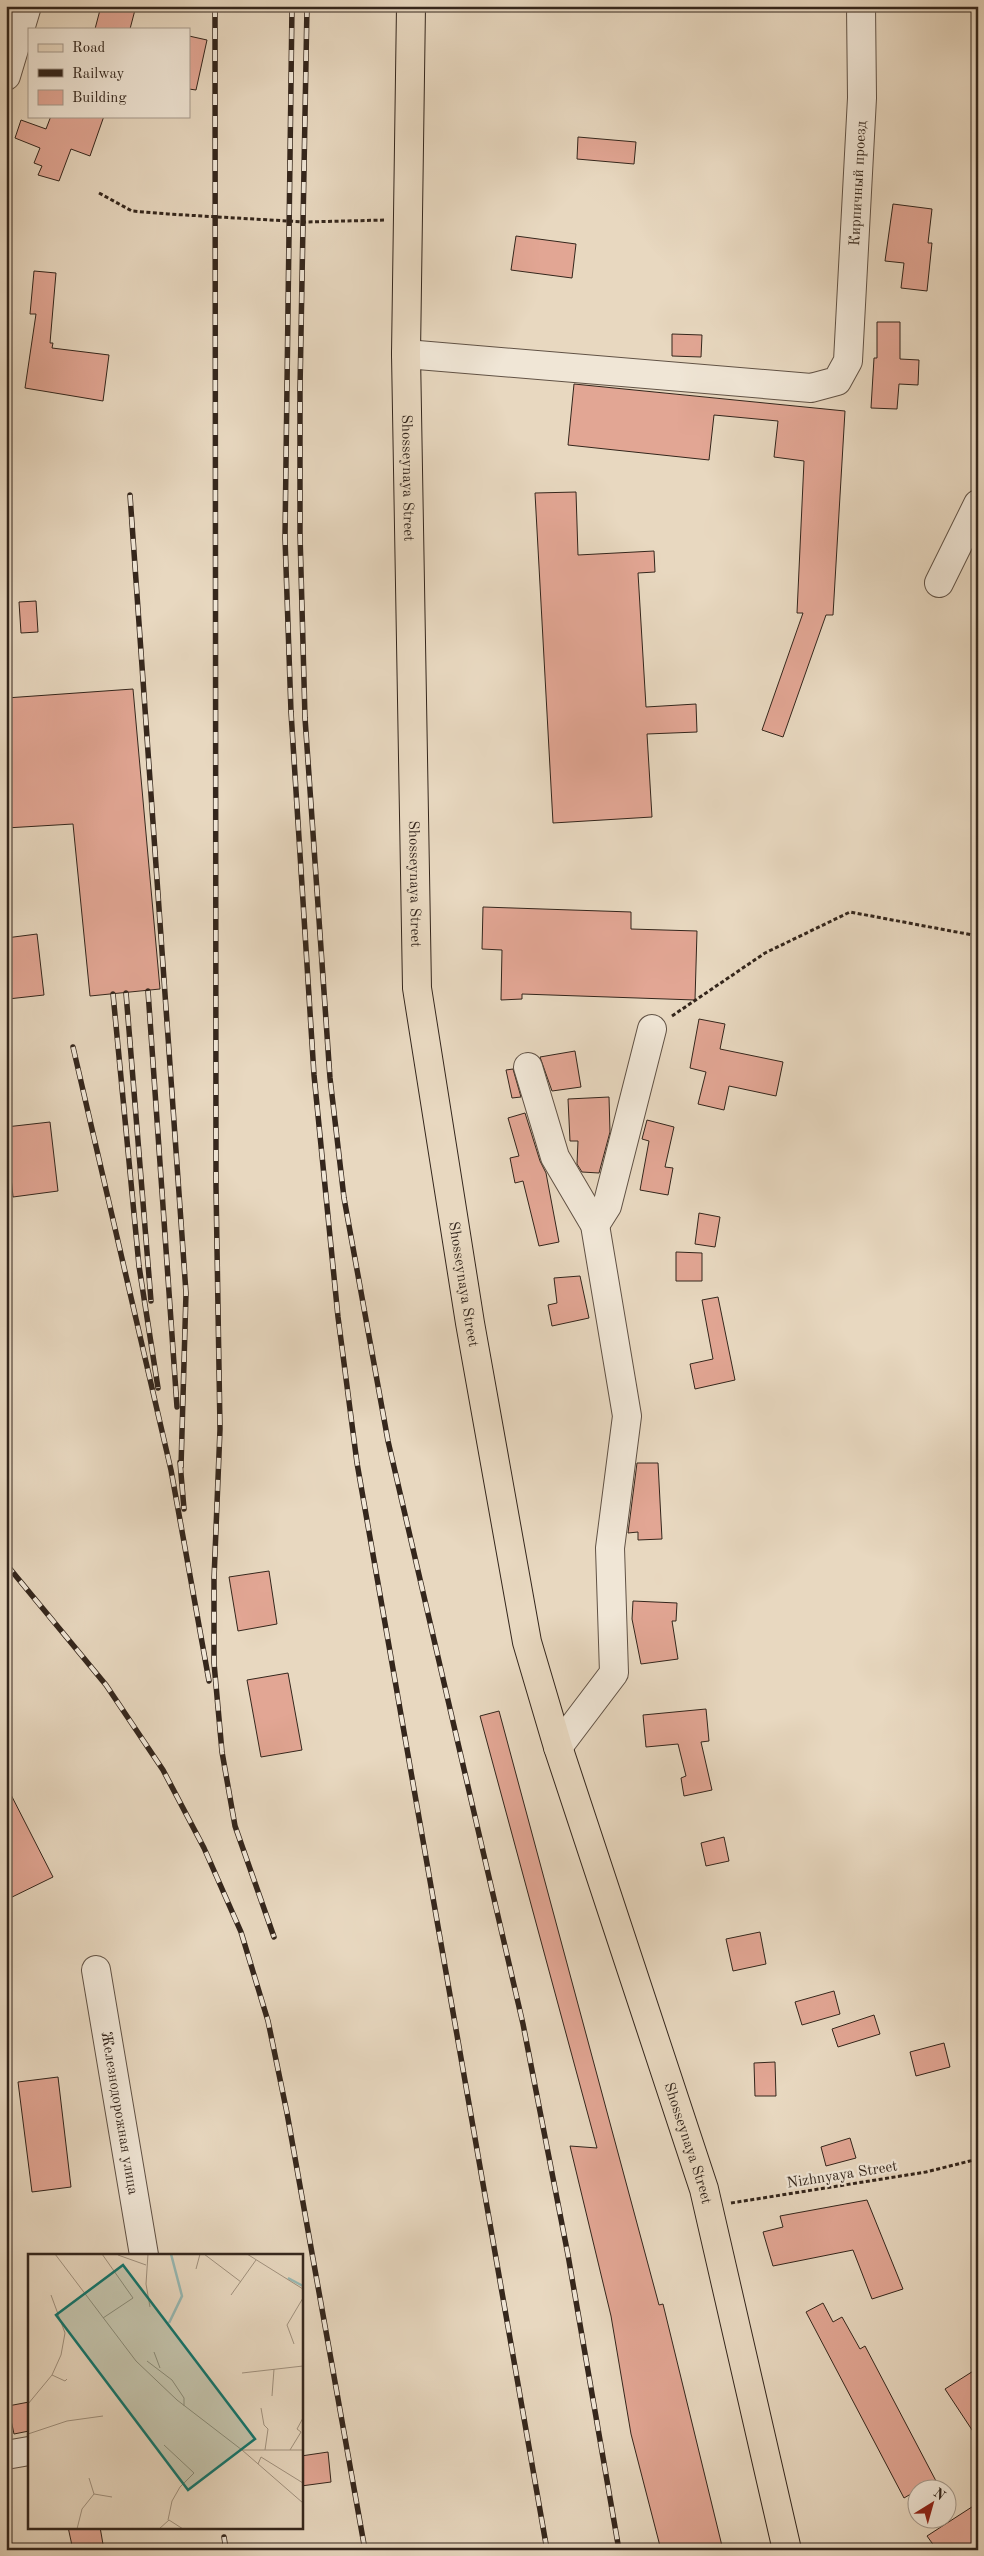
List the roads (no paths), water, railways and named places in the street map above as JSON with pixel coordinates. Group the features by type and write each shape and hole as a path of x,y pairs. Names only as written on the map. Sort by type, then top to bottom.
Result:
{"main road":[{"name":"Shosseynaya Street","path":"411,6 406,354 417,988 470,1323 527,1642 558,1747 709,2207 787,2550"}],"street":[{"path":"6,76 27,6"},
{"name":"Кирпичный проезд","path":"406,354 811,388 837,381 848,361 862,98 861,6"},
{"path":"939,583 978,504"},
{"path":"595,1225 608,1206 652,1029"},
{"path":"528,1067 555,1157 595,1225 627,1416 610,1548 614,1673 558,1747"},
{"name":"Железнодорожная улица","path":"96,1970 144,2254"},
{"path":"6,2455 28,2450"}],"railway":[{"path":"215,6 216,1187 220,1429 214,1579 214,1663 222,1752 235,1826 274,1937"},
{"path":"292,6 285,538 291,712 314,1075 338,1317 357,1463 547,2550"},
{"path":"307,6 300,389 300,534 305,718 330,1078 344,1198 388,1441 523,2024 568,2255 619,2550"},
{"path":"130,495 186,1293 181,1467"},
{"path":"148,991 177,1407"},
{"path":"126,993 151,1301"},
{"path":"113,994 139,1266 158,1388"},
{"path":"73,1047 171,1470 209,1681"},
{"path":"180,1462 184,1509"},
{"path":"6,1564 106,1685 163,1770 204,1848 241,1932 268,2021 287,2113 365,2550"},
{"path":"224,2537 226,2550"}]}
